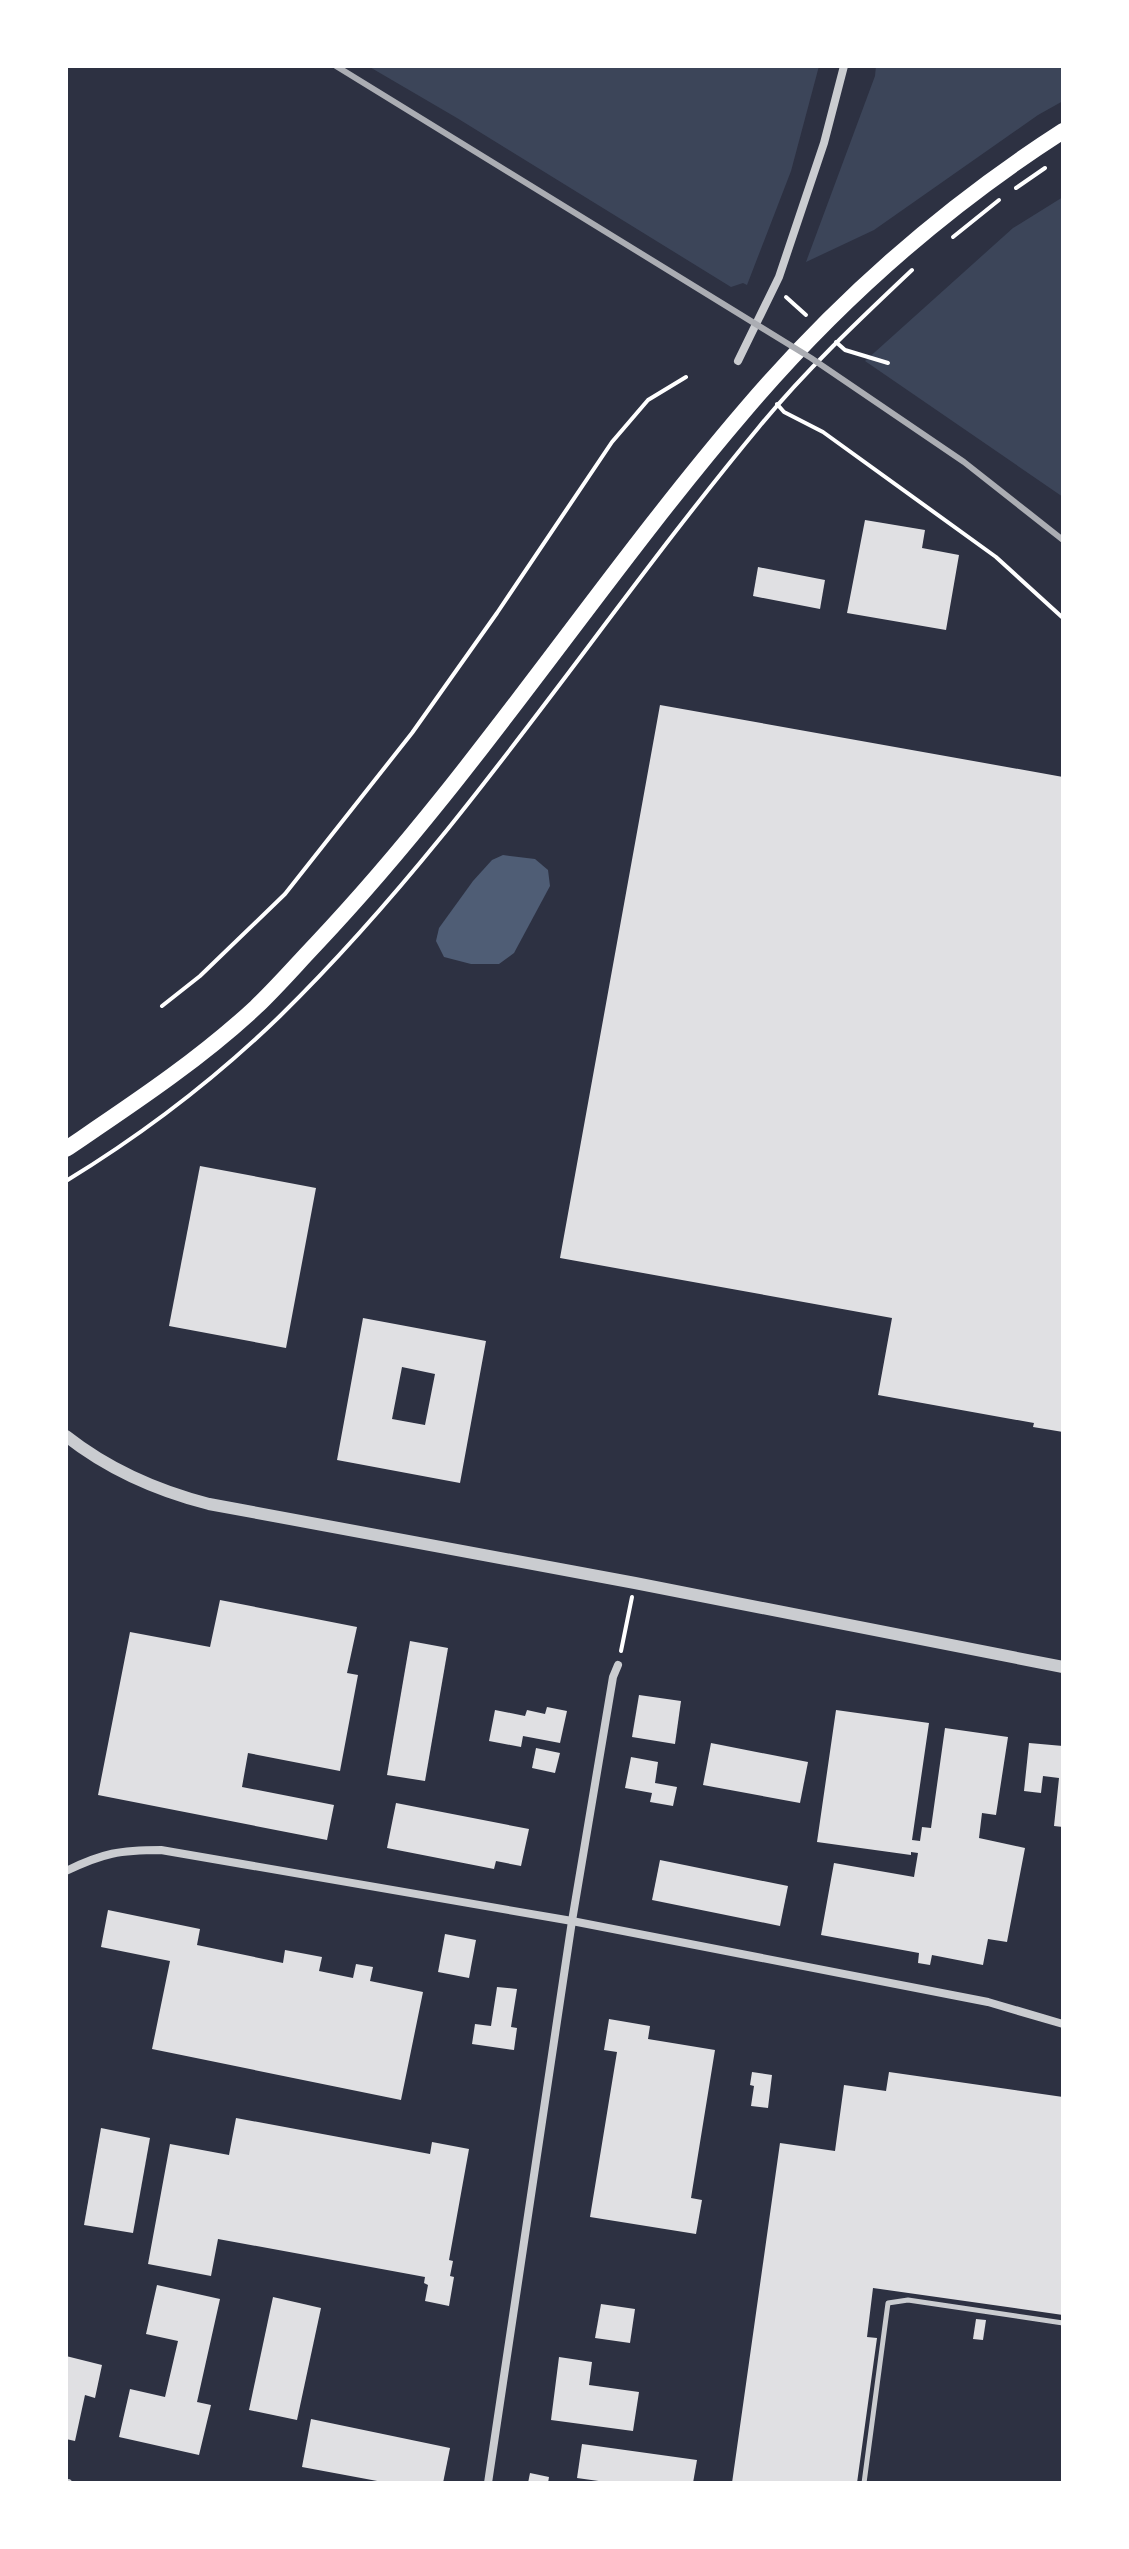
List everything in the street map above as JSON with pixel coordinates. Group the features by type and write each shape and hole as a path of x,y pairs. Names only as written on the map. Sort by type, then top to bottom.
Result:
{"main road":[{"path":"66,1149 160,1085 256,1007 362,895 449,791 616,571 745,410 792,357 885,265 946,214 1009,165 1063,131"}],"street":[{"path":"738,361 779,277 824,143 844,66"},
{"path":"66,1436 119,1470 190,1499 1063,1667"},
{"path":"488,2483 572,1921 613,1677 618,1665"},
{"path":"66,1871 94,1857 123,1850 161,1850 572,1921 988,2002 1063,2024"}],"lane":[{"path":"864,2483 888,2303 908,2300 1063,2323"}],"path":[{"path":"950,238 1054,162"},
{"path":"761,425 855,323 918,265"},
{"path":"162,1006 200,976 285,894 412,733 612,442 648,400 686,377"},
{"path":"823,432 996,557 1063,618"},
{"path":"618,1665 635,1583"}],"shaded area":[{"path":"368,66 819,66 791,171 747,285 743,283 731,287"},
{"path":"876,66 1063,66 1063,101 1038,115 874,230 806,262 875,76"},
{"path":"1063,197 1063,497 865,361 1013,228"},
{"path":"503,855 535,859 548,870 550,886 514,953 499,964 471,964 444,957 436,941 439,928 473,881 492,860"}],"building":[{"path":"865,520 925,530 922,548 959,555 946,630 847,613"},
{"path":"758,567 825,580 820,609 753,596"},
{"path":"660,705 1063,777 1063,1432 1033,1427 1034,1423 878,1395 892,1318 560,1258"},
{"path":"200,1166 316,1188 286,1348 169,1326"},
{"path":"363,1318 486,1341 460,1483 337,1460","holes":["402,1367 435,1374 425,1425 392,1419"]},
{"path":"220,1600 357,1627 347,1673 358,1675 340,1771 248,1753 242,1787 334,1805 327,1840 98,1795 130,1632 210,1647"},
{"path":"410,1641 448,1648 425,1781 387,1775"},
{"path":"639,1695 681,1701 675,1744 632,1737"},
{"path":"547,1707 567,1711 560,1743 523,1736 521,1747 489,1741 495,1710 525,1716 527,1710 545,1714"},
{"path":"836,1710 929,1723 912,1840 920,1841 922,1827 931,1828 945,1728 1008,1737 996,1815 982,1813 979,1838 1025,1848 1007,1942 988,1939 983,1965 932,1955 930,1965 918,1963 919,1953 821,1935 834,1863 914,1877 918,1853 911,1852 911,1855 817,1842"},
{"path":"711,1743 808,1762 800,1803 703,1785"},
{"path":"1029,1743 1063,1746 1063,1827 1054,1826 1059,1778 1043,1776 1041,1793 1024,1791"},
{"path":"536,1748 560,1753 555,1773 532,1768"},
{"path":"631,1757 658,1762 655,1783 677,1787 673,1806 650,1802 652,1793 625,1788"},
{"path":"396,1803 529,1829 521,1866 496,1861 494,1869 387,1848"},
{"path":"660,1860 788,1886 780,1926 652,1900"},
{"path":"108,1910 200,1929 197,1945 283,1963 285,1950 322,1957 319,1971 353,1978 356,1964 373,1967 370,1981 423,1992 401,2100 152,2049 170,1961 101,1947"},
{"path":"445,1934 476,1940 469,1978 438,1972"},
{"path":"497,1987 517,1989 511,2027 517,2028 514,2050 472,2044 475,2024 491,2026"},
{"path":"609,2019 650,2026 648,2039 715,2050 691,2198 702,2200 696,2234 590,2217 617,2052 604,2050"},
{"path":"752,2072 772,2075 768,2108 751,2106 754,2086 750,2085"},
{"path":"889,2072 1063,2097 1063,2315 873,2288 867,2337 877,2338 857,2483 732,2483 780,2143 835,2151 844,2085 886,2091"},
{"path":"236,2118 430,2154 432,2142 469,2149 449,2260 453,2261 450,2276 454,2277 449,2306 425,2301 428,2285 424,2283 425,2277 218,2239 211,2276 148,2264 170,2144 229,2155"},
{"path":"101,2128 150,2138 133,2233 84,2225"},
{"path":"157,2285 220,2299 197,2402 211,2405 199,2455 119,2437 130,2389 165,2397 178,2341 146,2334"},
{"path":"273,2297 321,2308 297,2420 249,2410"},
{"path":"601,2304 635,2309 630,2343 595,2338"},
{"path":"976,2319 986,2320 983,2340 973,2339"},
{"path":"66,2356 102,2365 95,2398 85,2395 75,2441 66,2439"},
{"path":"559,2357 592,2362 589,2385 639,2392 633,2431 551,2420"},
{"path":"311,2419 450,2448 443,2483 388,2483 302,2467"},
{"path":"582,2444 697,2460 693,2483 613,2483 577,2478"},
{"path":"530,2473 549,2477 548,2483 528,2483"}],"railway":[{"path":"336,66 811,358 964,462 1063,540"}]}
